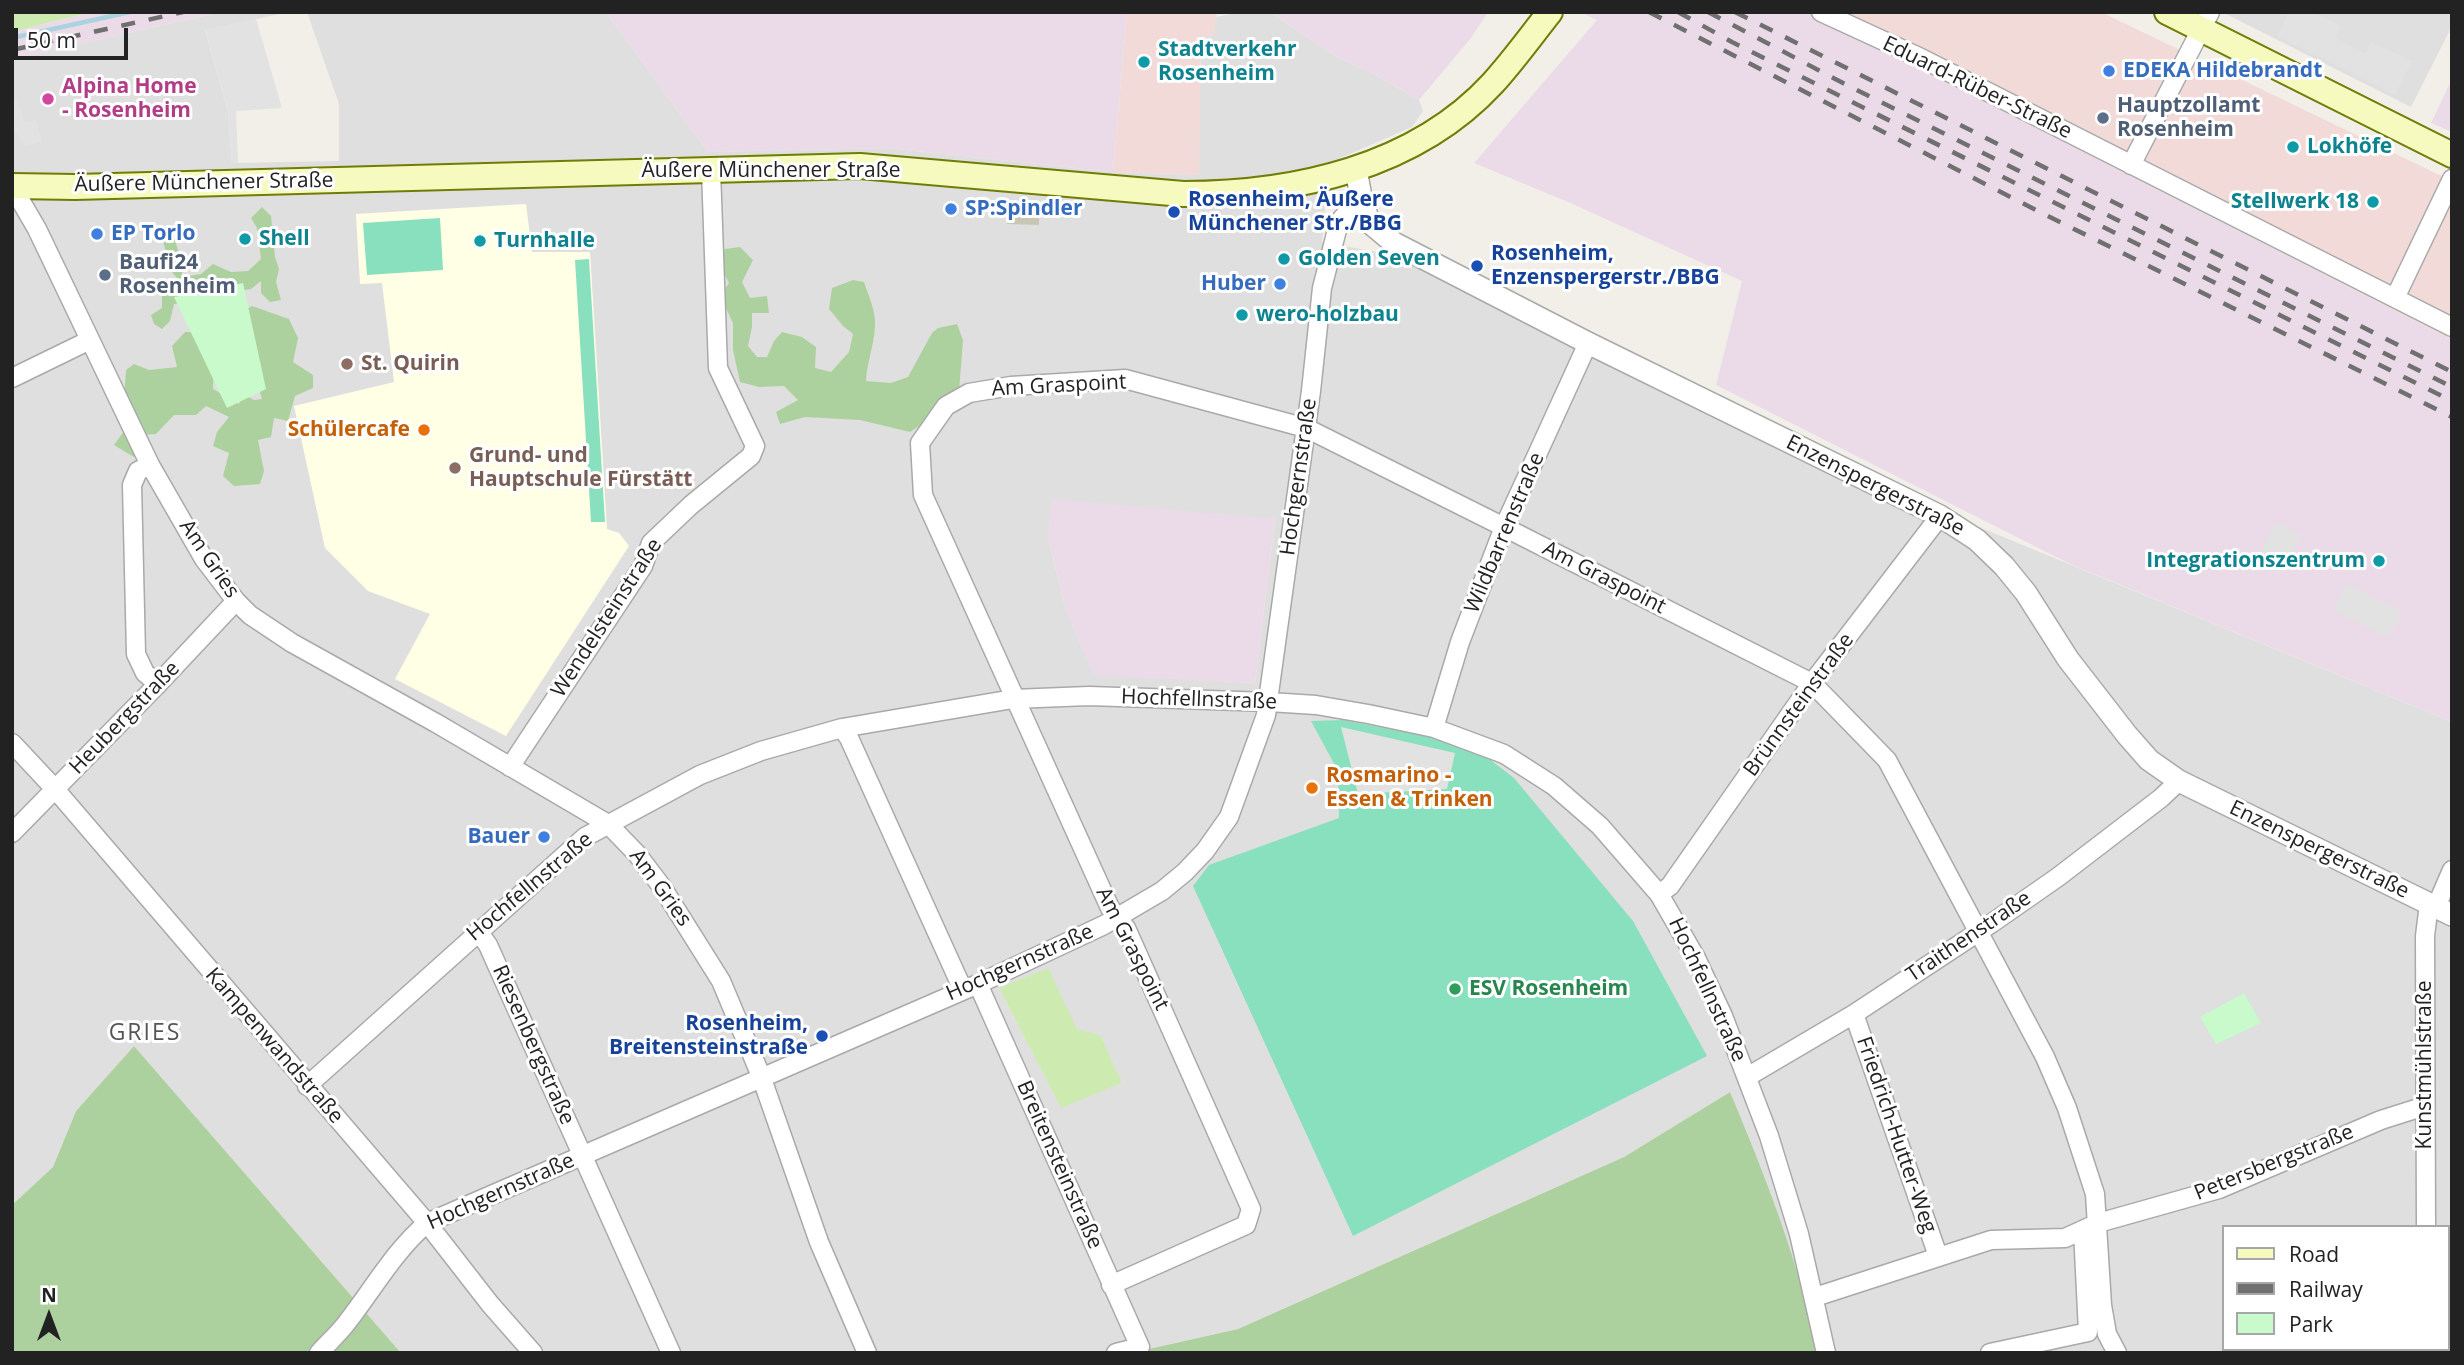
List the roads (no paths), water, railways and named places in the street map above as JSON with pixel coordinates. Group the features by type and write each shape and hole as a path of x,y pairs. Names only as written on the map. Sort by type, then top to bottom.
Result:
{"main road":[{"name":"Äußere Münchener Straße","path":"12,186 75,187 860,166 1195,194 1270,190 1316,181 1356,169 1415,143 1459,114 1492,85 1550,12"},
{"path":"2167,12 2206,21 2452,155"}],"street":[{"name":"Eduard-Rüber-Straße","path":"1822,12 1920,58 2452,327"},
{"path":"2131,165 2206,21"},
{"name":"Enzenspergerstraße","path":"1356,169 1369,222 1394,243 1588,343 1940,516 1978,540 2026,593 2068,659 2149,760 2179,781 2439,909"},
{"name":"Wendelsteinstraße","path":"510,767 643,566 651,543 691,505 751,456 755,446 718,368 711,170"},
{"path":"2395,298 2452,178"},
{"name":"Am Gries","path":"12,186 37,229 150,465 204,559 236,601 250,615 292,643 608,824 637,854 697,940 721,981 761,1076 819,1242 867,1353"},
{"name":"Hochgernstraße","path":"319,1353 344,1326 417,1231 427,1223 970,987 1118,918 1162,891 1205,851 1229,817 1269,702 1322,288 1339,222 1361,197"},
{"path":"12,378 90,340"},
{"name":"Wildbarrenstraße","path":"1434,729 1460,642 1504,527 1588,343"},
{"name":"Am Graspoint","path":"1111,1284 1246,1225 1251,1209 1126,928 1110,908 1013,699 923,495 920,443 946,406 969,393 1011,386 1125,379 1306,428 1812,683 1887,760 2045,1057 2067,1108 2095,1194 2091,1226"},
{"path":"150,465 138,471 132,485 136,654 145,673 158,684"},
{"name":"Brünnsteinstraße","path":"1659,894 1670,886 1812,683 1940,516"},
{"name":"Heubergstraße","path":"12,833 236,601"},
{"name":"Hochfellnstraße","path":"307,1086 585,836 700,775 761,751 842,728 1013,699 1089,696 1316,705 1434,729 1504,754 1554,786 1600,826 1659,894 1696,958 1747,1077 1790,1201 1815,1297 1826,1353"},
{"name":"Breitensteinstraße","path":"842,728 970,987 1140,1347 1116,1353"},
{"name":"Kampenwandstraße","path":"12,743 55,789 427,1223 490,1304 533,1353"},
{"name":"Traithenstraße","path":"1747,1077 1854,1014 2058,877 2179,781"},
{"name":"Kunstmühlstraße","path":"2427,1225 2425,936 2439,909 2452,870"},
{"name":"Riesenbergstraße","path":"478,931 488,945 671,1353"},
{"name":"Friedrich-Hutter-Weg","path":"1854,1014 1938,1256"},
{"name":"Petersbergstraße","path":"1815,1297 1991,1240 2065,1238 2091,1226 2219,1189 2372,1123 2425,1106"},
{"path":"1990,1353 2088,1332 2091,1226"},
{"path":"2091,1226 2107,1334 2116,1353"},
{"path":"2324,1353 2352,1351"}],"waterway":[{"path":"12,38 130,12"}],"railway":[{"path":"12,50 183,12"},
{"path":"1649,12 2036,210 2452,417"},
{"path":"1678,12 1732,42 2452,401"},
{"path":"1708,12 1843,83 2452,387"},
{"path":"1735,12 2452,372"}],"place":[{"name":"Stadtverkehr Rosenheim","path":"1144,62"},
{"name":"EDEKA Hildebrandt","path":"2109,71"},
{"name":"Alpina Home - Rosenheim","path":"48,99"},
{"name":"Hauptzollamt Rosenheim","path":"2103,118"},
{"name":"Lokhöfe","path":"2293,147"},
{"name":"Stellwerk 18","path":"2373,202"},
{"name":"SP:Spindler","path":"951,209"},
{"name":"Rosenheim, Äußere Münchener Str./BBG","path":"1174,212"},
{"name":"EP Torlo","path":"97,234"},
{"name":"Shell","path":"245,239"},
{"name":"Turnhalle","path":"480,241"},
{"name":"Golden Seven","path":"1284,259"},
{"name":"Rosenheim, Enzenspergerstr./BBG","path":"1477,266"},
{"name":"Baufi24 Rosenheim","path":"105,275"},
{"name":"Huber","path":"1280,284"},
{"name":"wero-holzbau","path":"1242,315"},
{"name":"St. Quirin","path":"347,364"},
{"name":"Schülercafe","path":"424,430"},
{"name":"Grund- und Hauptschule Fürstätt","path":"455,468"},
{"name":"Integrationszentrum","path":"2379,561"},
{"name":"Rosmarino - Essen & Trinken","path":"1312,788"},
{"name":"Bauer","path":"544,837"},
{"name":"ESV Rosenheim","path":"1455,989"},
{"name":"Rosenheim, Breitensteinstraße","path":"822,1036"}],"district":[{"name":"GRIES","path":"145,1033"}]}
